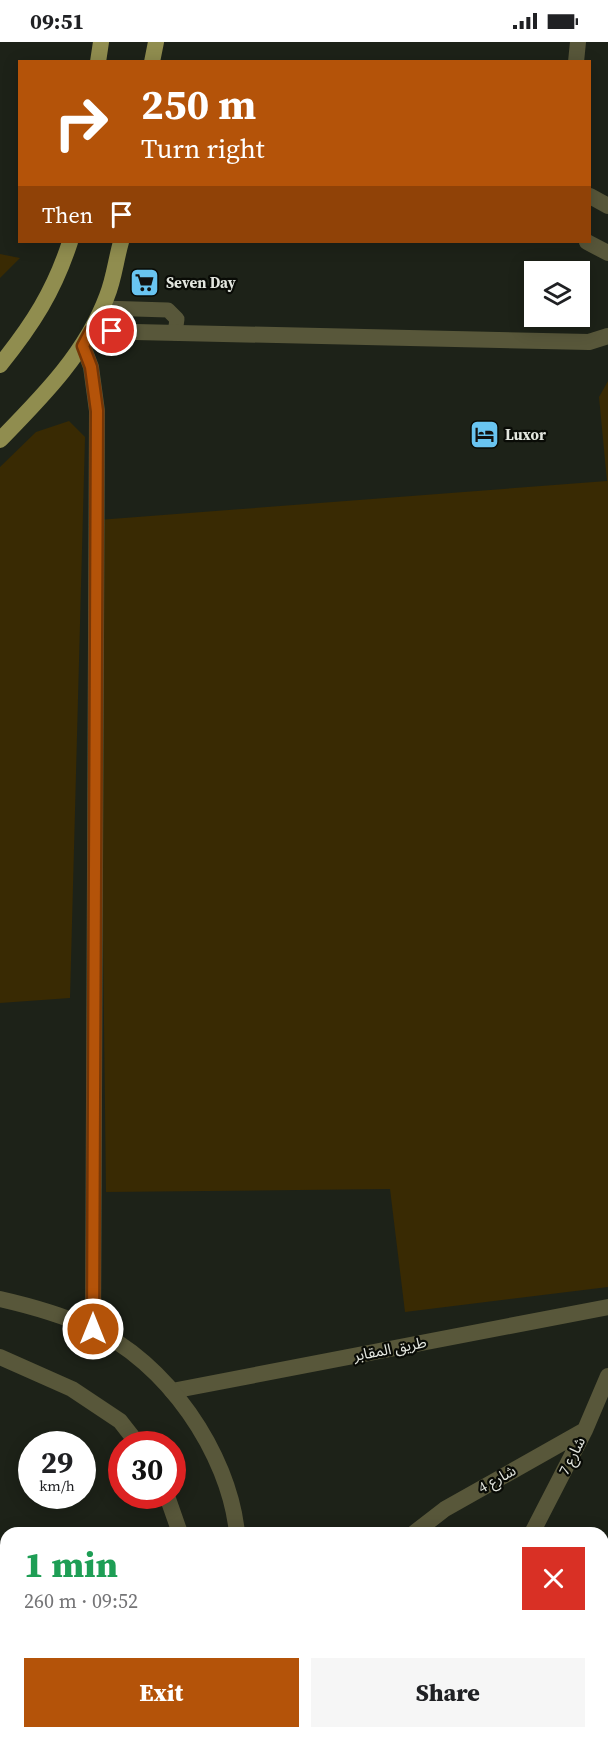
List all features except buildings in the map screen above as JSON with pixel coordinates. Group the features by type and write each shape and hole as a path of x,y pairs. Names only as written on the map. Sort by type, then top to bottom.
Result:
{"main road":[{"path":"98,60 101,42"},
{"path":"152,60 156,42"},
{"path":"0,365 33,324 58,277 70,243"},
{"path":"0,441 40,399 87,338 108,295 121,243"}],"street":[{"path":"576,60 578,42"},
{"path":"591,197 608,206"},
{"path":"588,243 608,253"},
{"path":"93,1329 97,411 87,338 175,333 589,342 608,336"},
{"path":"0,1299 35,1306 93,1329 131,1353 172,1391 201,1430 223,1474 236,1527"},
{"name":"طريق المقابر","path":"172,1391 608,1307"},
{"path":"0,1357 72,1389 120,1421 128,1431"},
{"name":"شارع 7","path":"535,1527 585,1430 608,1376"},
{"name":"شارع 4","path":"422,1527 445,1509 585,1430"},
{"path":"172,1509 178,1527"}],"lane":[{"path":"102,308 168,310 177,319 175,333"}],"shaded area":[{"path":"0,254 20,258 0,278"},
{"path":"608,381 608,1287 405,1312 390,1189 106,1192 98,520 607,481 599,397"},
{"path":"69,421 85,437 70,998 0,1003 0,467 36,432"}],"place":[{"name":"Seven Day","path":"145,283"},
{"name":"Luxor","path":"484,435"}],"route":[{"path":"93,1329 97,411 91,367 83,346 91,331 112,331"}]}
